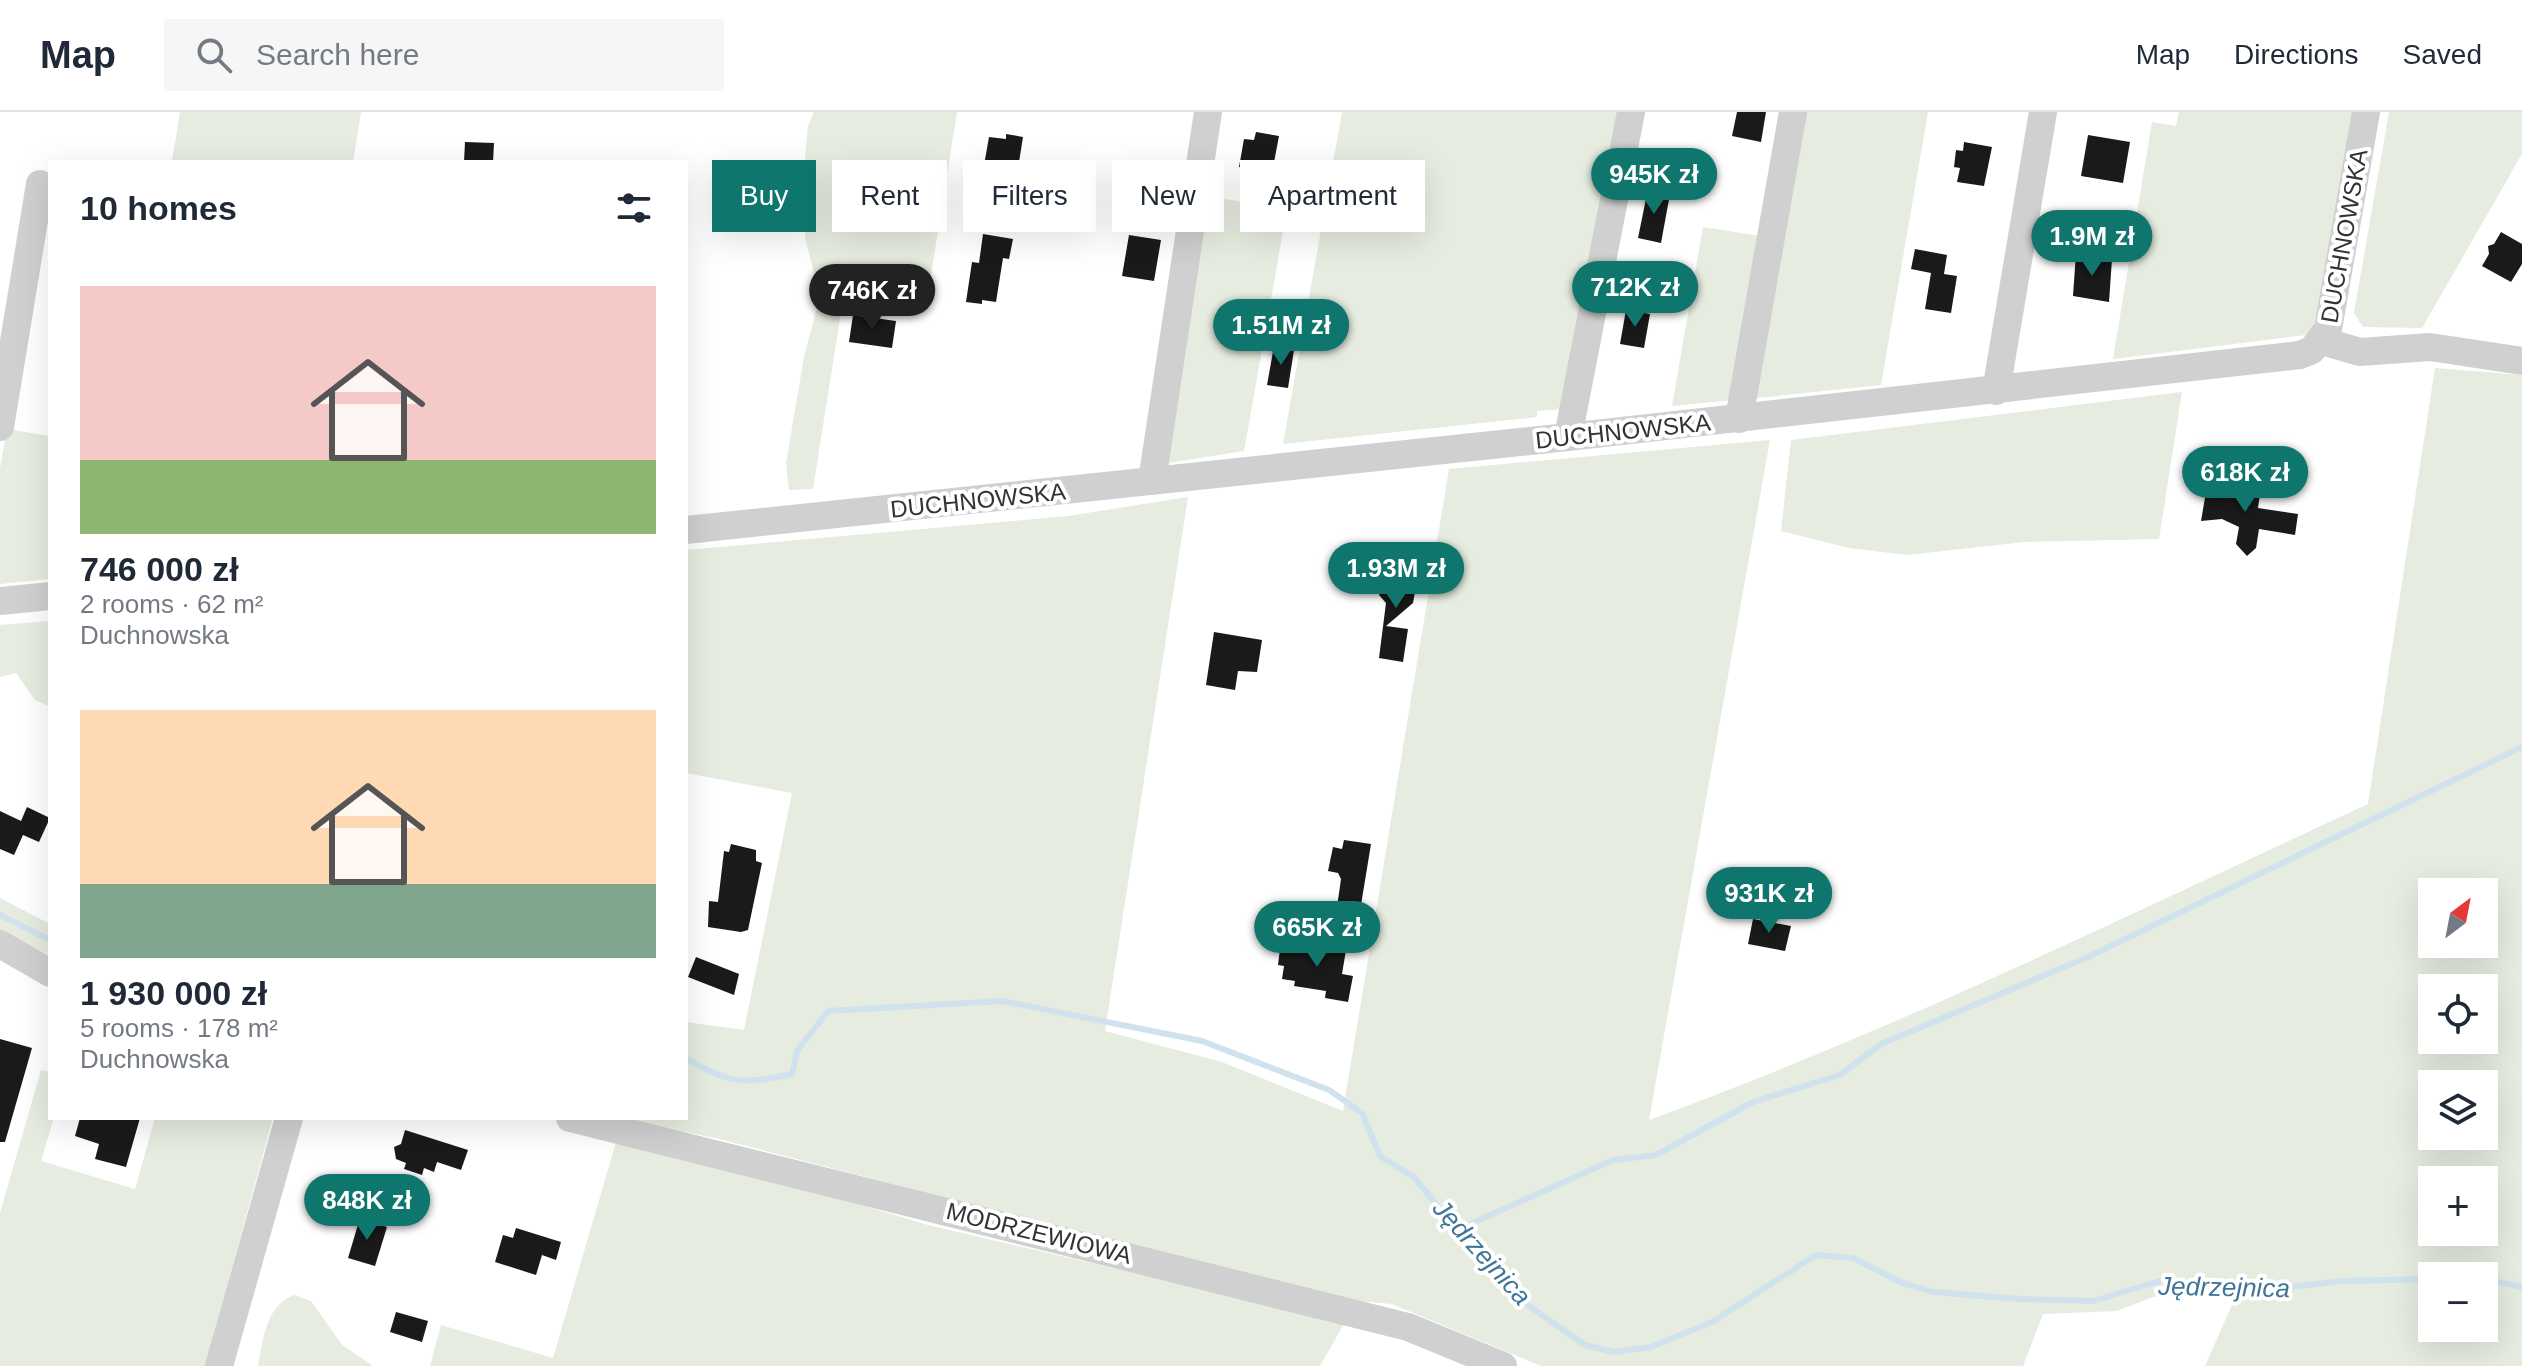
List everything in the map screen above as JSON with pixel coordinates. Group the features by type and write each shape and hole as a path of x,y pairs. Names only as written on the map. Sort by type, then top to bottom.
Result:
{"street":[{"path":"1152,481 1208,112"},
{"path":"1568,437 1631,112"},
{"path":"1739,419 1793,112"},
{"path":"1996,391 2043,112"},
{"name":"DUCHNOWSKA","path":"688,530 1739,419 2300,355 2322,341 2328,329 2366,112"},
{"path":"0,427 40,184"},
{"path":"2322,341 2360,352 2430,347 2522,361"},
{"path":"0,601 48,596"},
{"path":"0,944 48,972"},
{"path":"219,1366 288,1120"},
{"name":"MODRZEWIOWA","path":"578,1120 1408,1327 1503,1366"}],"shaded area":[{"path":"180,112 361,112 353,160 172,160"},
{"path":"814,112 957,112 947,174 947,160 832,160 832,232 938,232 929,287 847,274 813,489 789,490 786,463 804,357 820,296 805,238 806,232 816,232 816,160 805,160 808,126"},
{"path":"1342,112 1621,112 1563,409 1537,411 1537,417 1283,444 1321,232 1425,232 1425,160 1333,160"},
{"path":"1798,112 1928,112 1881,385 1748,399"},
{"path":"2179,112 2353,112 2317,326 2306,335 2113,359 2152,122 2176,126"},
{"path":"2389,112 2522,112 2522,154 2422,328 2363,327 2354,313"},
{"path":"1224,199 1240,201 1240,232 1283,232 1244,451 1168,463 1201,232 1224,232"},
{"path":"1703,227 1760,236 1732,400 1672,406"},
{"path":"2435,368 2522,375 2522,1366 2205,1366 2235,1298 2179,1293 2153,1297 2117,1311 2043,1314 2023,1366 1541,1366 1392,1304 1335,1299 724,1140 628,1120 688,1120 688,1022 744,1030 792,793 688,773 688,550 1068,516 1188,497 1105,1031 1222,1062 1343,1111 1449,469 1770,440 1649,1120 1922,1009 2368,804"},
{"path":"2182,392 2159,539 2024,542 1907,555 1849,548 1781,531 1791,440"},
{"path":"7,429 48,436 48,579 0,584 0,468"},
{"path":"48,621 48,706 35,700 16,673 0,677 0,625"},
{"path":"0,898 48,923 48,956 0,931"},
{"path":"41,1070 48,1072 48,1120 53,1120 41,1161 135,1189 154,1120 272,1120 205,1366 0,1366 0,1213"},
{"path":"616,1142 747,1171 928,1225 1345,1322 1320,1366 430,1366 441,1325 553,1358"},
{"path":"295,1295 311,1301 342,1345 373,1366 258,1366 264,1334 272,1315 278,1306"}],"building":[{"path":"1737,112 1766,112 1761,142 1732,136"},
{"path":"1256,132 1279,136 1274,160 1240,160 1244,139 1254,140"},
{"path":"1006,134 1023,137 1019,160 985,160 989,137 1006,139"},
{"path":"2088,135 2130,142 2123,183 2081,176"},
{"path":"465,142 494,143 493,160 464,160"},
{"path":"1964,142 1992,147 1984,186 1957,182 1960,168 1954,167 1956,150 1963,151"},
{"path":"1648,189 1670,194 1661,243 1638,238"},
{"path":"2501,232 2522,244 2522,264 2511,282 2482,266 2489,254 2488,246 2494,244"},
{"path":"983,234 1013,239 1009,259 1003,258 996,302 966,302 972,262 979,263"},
{"path":"1129,235 1161,240 1154,281 1122,276"},
{"path":"1915,249 1947,255 1944,274 1957,276 1951,313 1925,309 1931,273 1911,269"},
{"path":"2076,253 2112,259 2109,302 2073,296"},
{"path":"1626,310 1650,314 1644,348 1620,344"},
{"path":"853,315 896,321 892,348 849,342"},
{"path":"1274,346 1294,350 1288,388 1267,385"},
{"path":"2208,480 2260,494 2258,508 2298,514 2295,535 2259,529 2256,548 2247,556 2236,544 2239,527 2222,519 2201,521"},
{"path":"1389,562 1403,565 1410,574 1418,575 1413,603 1386,626 1408,629 1403,662 1379,658 1386,603 1379,595"},
{"path":"1214,632 1262,640 1257,672 1238,671 1235,690 1206,685"},
{"path":"27,807 48,817 39,842 23,835 14,855 0,849 0,811 21,821"},
{"path":"1344,840 1371,844 1360,911 1337,907 1341,879 1338,873 1328,871 1333,847 1342,849"},
{"path":"731,844 756,850 756,861 762,863 748,930 741,932 708,927 709,901 718,902 724,851 729,852"},
{"path":"1753,919 1791,926 1785,951 1748,944"},
{"path":"1289,939 1346,950 1342,974 1353,976 1348,1002 1325,998 1326,991 1294,986 1295,981 1282,979 1284,966 1278,965 1280,949 1287,950"},
{"path":"696,957 739,974 734,995 688,977"},
{"path":"0,1039 32,1048 5,1142 0,1142"},
{"path":"79,1120 139,1120 126,1167 95,1159 99,1144 75,1136"},
{"path":"405,1130 468,1150 461,1170 437,1162 434,1172 424,1168 422,1175 404,1169 406,1163 396,1159 394,1147 401,1144"},
{"path":"360,1218 387,1227 375,1266 348,1258"},
{"path":"516,1228 561,1242 556,1260 542,1255 536,1275 495,1262 503,1235 513,1238"},
{"path":"396,1312 428,1321 422,1342 390,1332"}],"waterway":[{"path":"1457,1230 1613,1160 1656,1155 1753,1102 1840,1075 1881,1044 2088,957 2522,747"},
{"name":"Jędrzejnica","path":"0,915 48,939"},
{"name":"Jędrzejnica","path":"688,1059 726,1078 749,1080 776,1077 792,1074 797,1051 828,1011 1002,1001 1202,1041 1329,1090 1362,1113 1380,1156 1414,1177 1491,1272 1519,1299 1585,1345 1614,1352 1651,1347 1712,1322 1816,1255 1853,1258 1902,1283 1934,1292 2018,1299 2093,1301 2163,1280 2276,1289 2342,1281 2418,1279"},
{"name":"Jędrzejnica","path":"2498,1282 2522,1287"}]}
